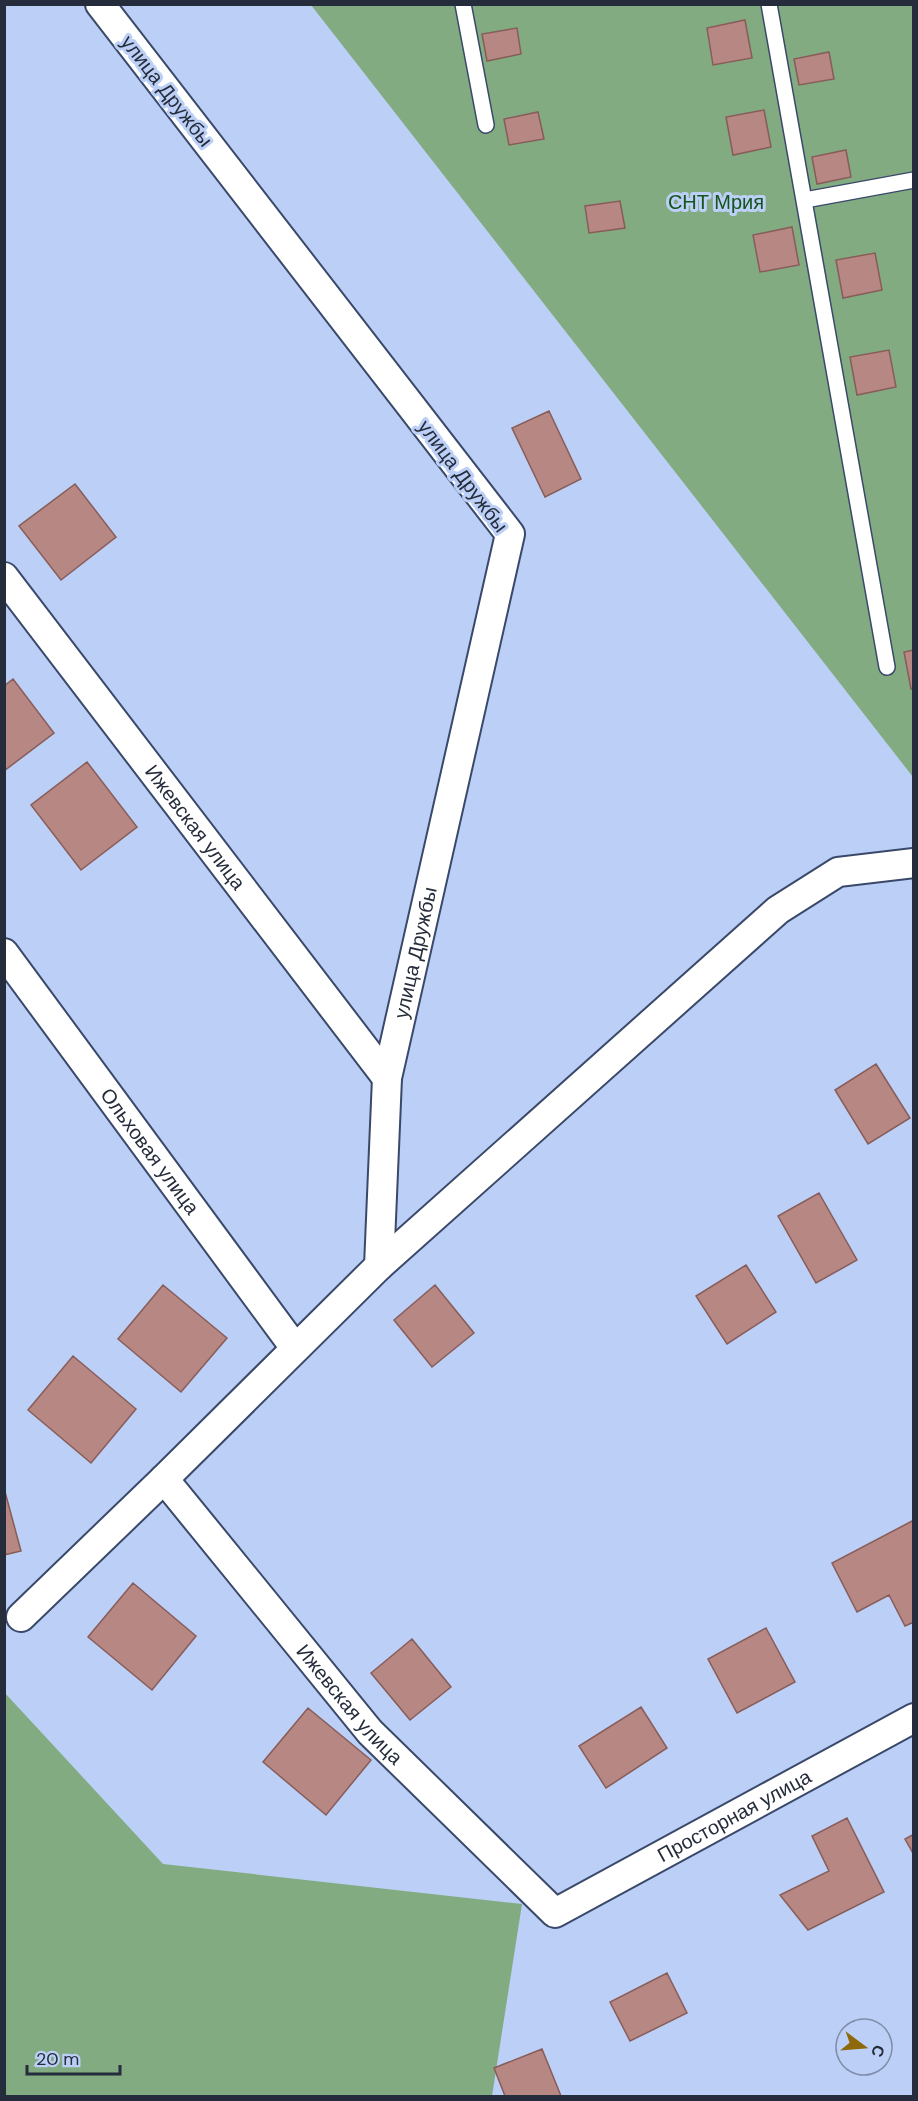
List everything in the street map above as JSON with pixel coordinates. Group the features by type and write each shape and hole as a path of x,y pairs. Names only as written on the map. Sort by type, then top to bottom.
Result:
{"street":[{"name":"улица Дружбы","path":"100,4 510,534 387,1078"},
{"name":"Ижевская улица","path":"4,577 387,1078"},
{"path":"21,1617 379,1266 778,910 838,872 914,863"},
{"name":"Ольховая улица","path":"4,953 295,1348"},
{"path":"379,1266 387,1078"},
{"name":"Ижевская улица","path":"164,1479 370,1732 555,1913"},
{"name":"Просторная улица","path":"555,1913 914,1718"}],"lane":[{"path":"463,4 486,125"},
{"path":"769,4 806,200 887,667"},
{"path":"806,200 914,180"}],"green space":[{"name":"СНТ Мрия","path":"311,5 913,5 913,777"},
{"path":"4,1692 163,1864 522,1904 492,2096 5,2096"}],"building":[{"path":"745,20 752,58 713,65 707,28"},
{"path":"517,28 521,54 487,61 482,34"},
{"path":"829,52 834,79 799,85 794,59"},
{"path":"764,110 771,147 733,155 726,117"},
{"path":"538,112 544,139 509,145 504,119"},
{"path":"846,150 851,177 817,184 812,157"},
{"path":"620,201 625,228 589,233 585,206"},
{"path":"792,227 799,265 760,272 753,235"},
{"path":"875,253 882,290 843,298 836,260"},
{"path":"889,350 896,387 857,395 850,357"},
{"path":"549,411 581,479 545,497 512,428"},
{"path":"75,484 116,537 61,580 19,526"},
{"path":"914,650 914,689 911,689 904,652"},
{"path":"13,679 54,733 4,771 4,686"},
{"path":"87,762 137,827 81,870 31,805"},
{"path":"876,1064 910,1118 868,1144 835,1090"},
{"path":"819,1193 857,1260 816,1283 778,1216"},
{"path":"746,1265 776,1312 727,1344 696,1296"},
{"path":"163,1285 227,1338 181,1392 118,1339"},
{"path":"435,1285 474,1333 432,1367 394,1320"},
{"path":"73,1356 136,1409 91,1463 28,1410"},
{"path":"4,1488 21,1551 4,1555"},
{"path":"914,1520 914,1622 905,1626 889,1595 857,1612 832,1563"},
{"path":"133,1583 196,1636 152,1690 88,1637"},
{"path":"766,1628 795,1682 737,1713 708,1659"},
{"path":"412,1639 451,1687 410,1720 371,1673"},
{"path":"641,1707 667,1748 606,1788 579,1746"},
{"path":"308,1708 371,1760 326,1815 263,1762"},
{"path":"847,1818 884,1892 808,1930 780,1895 829,1871 812,1836"},
{"path":"914,1834 914,1855 905,1839"},
{"path":"667,1973 687,2013 630,2041 610,2002"},
{"path":"542,2049 561,2096 505,2096 494,2068"}]}
